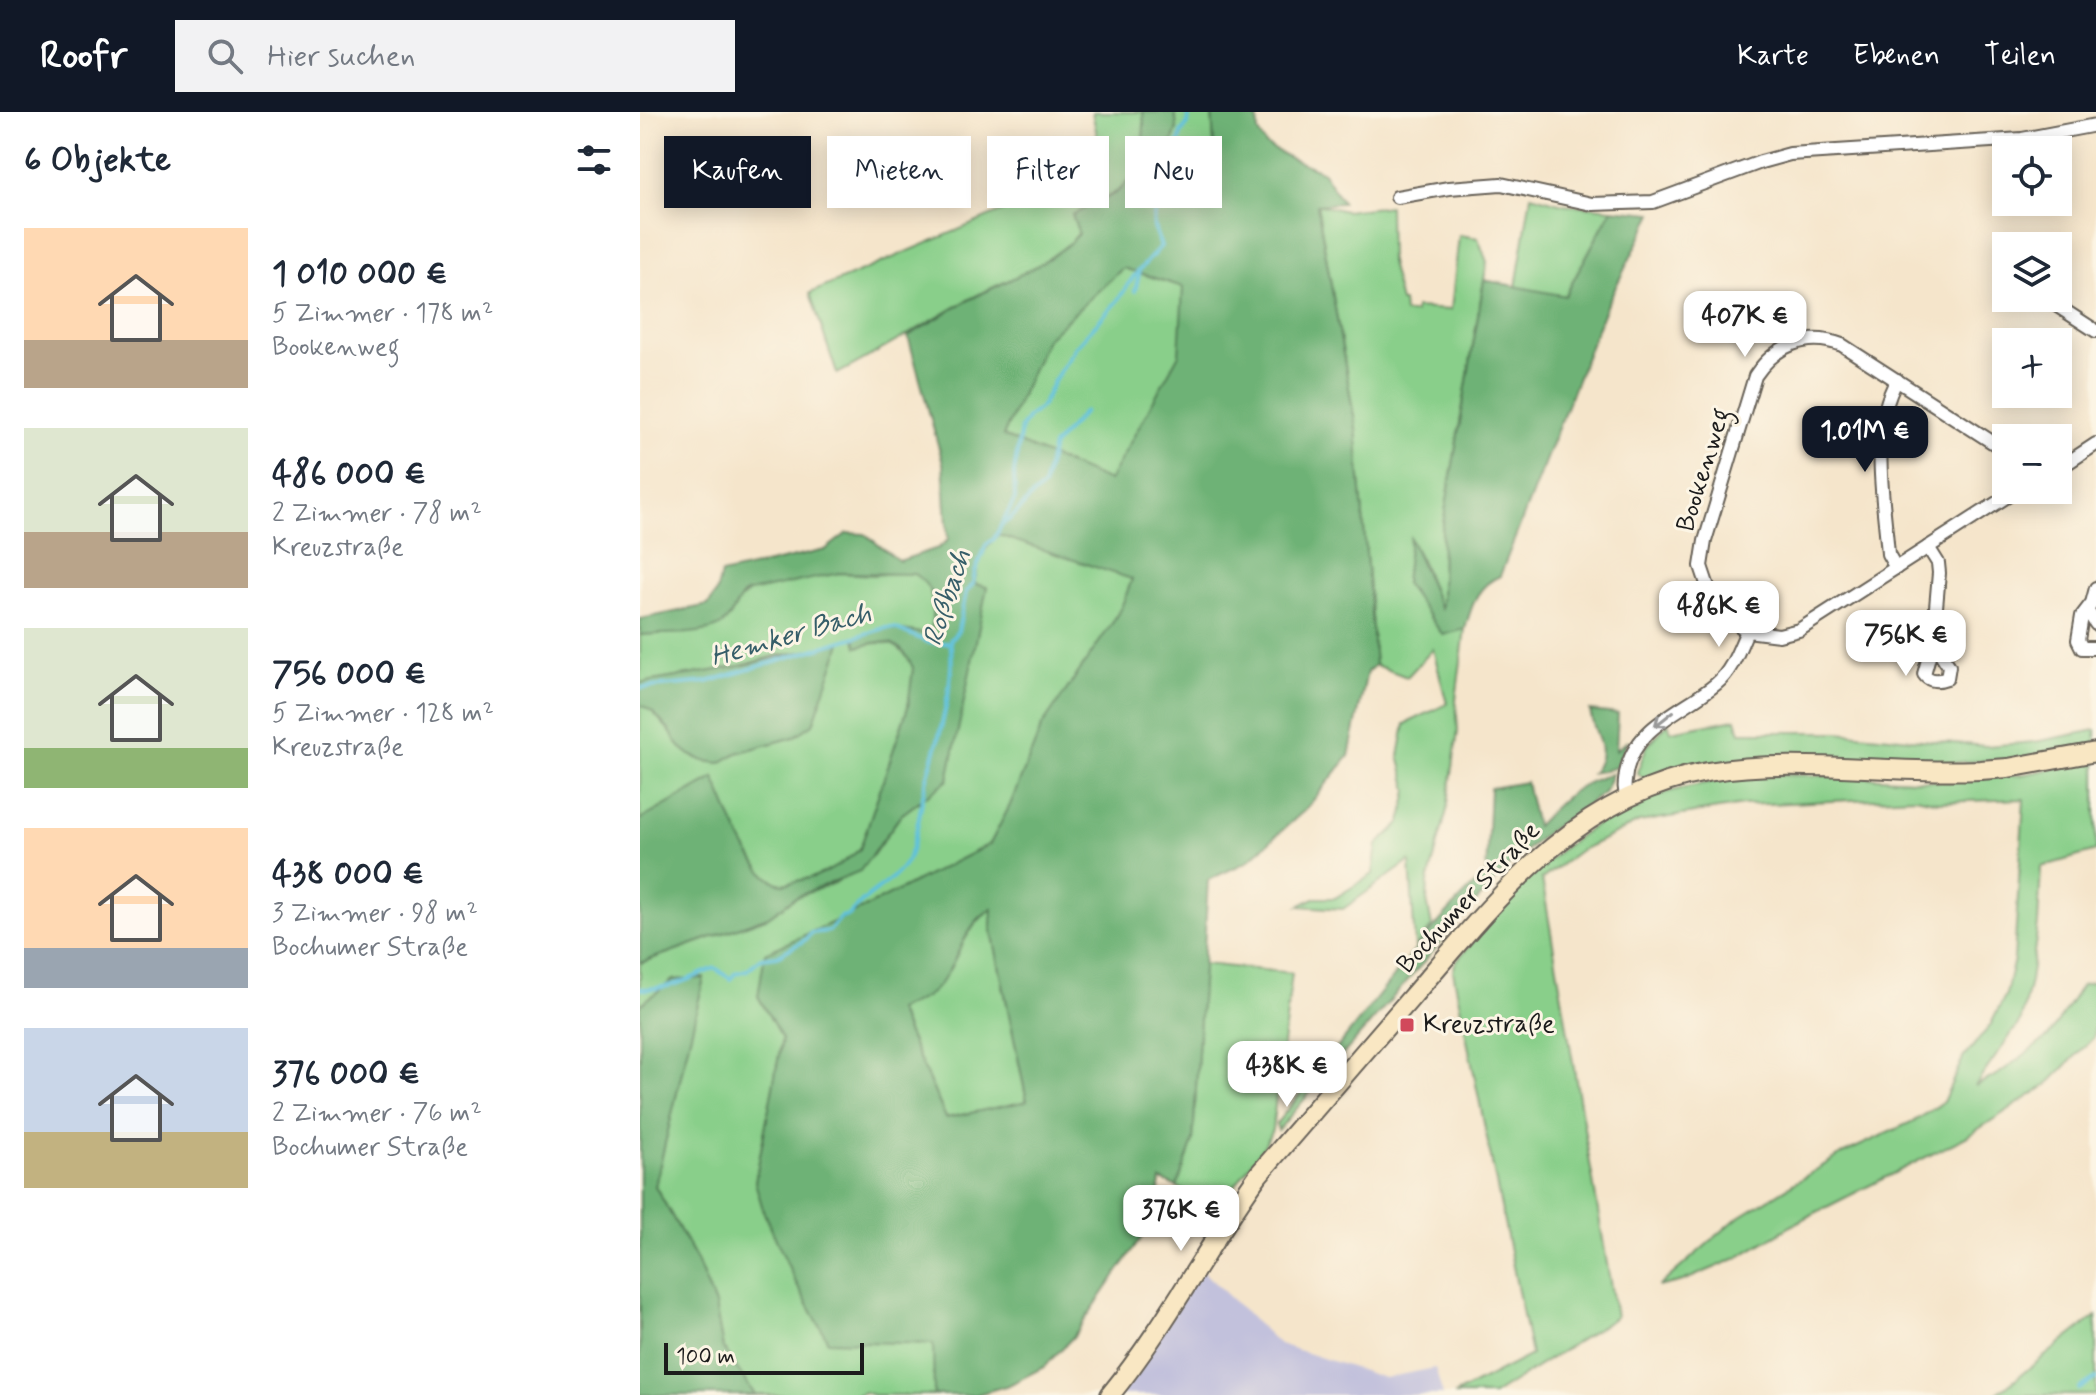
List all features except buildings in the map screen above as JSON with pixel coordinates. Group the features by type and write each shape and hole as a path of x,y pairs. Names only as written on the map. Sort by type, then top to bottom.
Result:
{"main road":[{"name":"Bochumer Straße","path":"1110,1395 1141,1355 1259,1174 1514,881 1580,824 1627,797 1680,778 1723,770 1784,767 1980,770 2096,752"}],"street":[{"path":"1397,197 1449,188 1501,184 1592,204 1653,202 1790,154 2022,139 2096,125"},
{"path":"2067,312 2096,331"},
{"name":"Bookenweg","path":"1747,631 1729,618 1712,599 1703,577 1701,554 1755,376 1765,361 1781,348 1808,339 1842,345 1992,442"},
{"path":"1896,568 1888,554 1880,435 1897,380"},
{"path":"2072,461 2095,448"},
{"path":"1627,797 1624,787 1626,772 1634,750 1664,718 1724,676 1747,631 1779,635 1799,630 1995,504"},
{"path":"1928,547 1938,563 1939,573 1933,642"},
{"path":"2096,588 2092,603 2082,616 2078,640 2082,648 2096,648"},
{"path":"2087,610 2096,624"}],"shaded area":[{"path":"1197,1266 1279,1344 1384,1378 1435,1368 1443,1395 1112,1395"}],"green space":[{"path":"1092,112 1143,112 1144,136 1125,136 1125,185 1109,196 1109,136 1097,136"},
{"path":"1143,112 1175,112 1177,128 1174,136 1143,136"},
{"path":"1175,112 1212,112 1213,136 1174,136"},
{"path":"1212,112 1257,112 1258,132 1266,145 1322,171 1343,203 1317,205 1356,428 1375,665 1367,672 1349,756 1306,809 1247,862 1208,880 1193,1141 1177,1187 1161,1180 1155,1218 1073,1337 1044,1367 1009,1385 975,1395 934,1395 933,1344 828,1341 795,1281 764,1213 755,1182 782,1039 758,996 765,953 862,909 990,844 1010,805 1042,726 1119,613 1132,579 998,535 986,549 975,579 974,584 987,587 948,780 901,815 860,871 796,897 768,917 640,963 640,820 714,778 741,839 761,870 772,880 785,884 818,876 860,849 908,707 913,668 897,646 876,642 857,647 855,638 885,628 931,634 933,601 927,587 914,574 839,573 745,593 726,621 716,628 640,635 640,619 708,605 716,593 721,574 825,550 847,533 865,534 899,561 938,548 948,540 943,463 908,336 1054,255 1079,234 1072,215 1087,208 1109,208 1109,197 1125,185 1125,208 1222,208 1222,136 1213,136","holes":["1123,268 1183,287 1179,354 1109,481 1003,436 1046,339","992,909 991,926 1027,1101 946,1118 897,1010 923,998 940,984 973,925"]},
{"path":"1531,195 1563,204 1612,209 1565,296 1516,287"},
{"path":"1317,204 1345,211 1389,206 1390,262 1404,313 1415,313 1415,308 1451,310 1459,235 1478,238 1487,262 1442,530 1441,613 1423,564 1410,540 1405,583 1442,634 1465,629 1456,700 1458,731 1447,810 1428,882 1427,900 1432,927 1415,948 1410,861 1343,909 1299,906 1314,898 1335,898 1373,874 1377,845 1401,823 1408,790 1399,756 1405,724 1447,704 1433,649 1407,677 1375,665 1356,428"},
{"path":"1010,208 1095,208 1071,242 1055,255 837,374 810,293"},
{"path":"1612,209 1653,213 1606,306 1500,576 1480,591 1465,629 1443,635 1405,583 1410,538 1441,610 1442,530 1484,280 1565,296"},
{"path":"1123,267 1184,287 1180,354 1109,482 1003,436 1046,339"},
{"path":"998,534 1132,579 1126,598 990,844 863,909 758,996 782,1039 755,1182 934,1344 934,1395 873,1395 865,1392 856,1395 755,1395 723,1348 715,1305 696,1259 655,1186 704,978 673,980 640,1005 640,963 768,917 796,897 835,883 873,855 901,815 948,780 986,587 974,584 975,579 984,553"},
{"path":"906,572 917,575 929,588 931,635 885,627 855,638 858,647 883,643 897,647 914,668 908,707 860,849 818,876 785,884 772,880 750,856 714,778 640,820 640,704 653,712 690,755 720,763 737,753 794,737 824,648 640,683 640,635 683,632 730,617 738,601 752,590 839,573 874,575"},
{"path":"841,643 813,724 794,737 737,753 720,763 690,755 653,712 640,704 640,683 736,667"},
{"path":"1590,711 1618,714 1616,750 1628,740 1615,768 1592,773 1598,765 1601,750"},
{"path":"1736,719 1740,732 1837,732 1986,746 2035,742 2096,730 2096,744 2012,759 1646,781 1637,772 1647,746 1668,723 1671,731"},
{"path":"2096,760 2096,851 2041,867 2038,924 2021,1020 1975,1086 1997,1075 2048,1037 2082,985 2096,982 2094,1037 2047,1085 1966,1137 1805,1218 1735,1259 1683,1281 1658,1287 1736,1219 1842,1154 1918,1119 1943,1102 1963,1058 1990,1026 2006,994 2014,959 2024,799 1938,802 1916,797 1743,805 1639,822 1579,851 1542,879 1616,1317 1493,1395 1454,1395 1531,1355 1453,971 1456,961 1535,873 1593,826 1641,802 1690,786 1740,778 1791,775 1953,782 2020,775"},
{"path":"1612,774 1604,793 1547,832 1505,869 1339,1059 1333,1053 1425,938 1486,874 1490,788 1526,782 1536,826 1561,800 1578,788"},
{"path":"993,908 991,926 1027,1102 946,1118 897,1009 932,989 968,934"},
{"path":"1203,964 1292,973 1272,1130 1264,1146 1220,1206 1177,1187 1193,1141"},
{"path":"704,978 655,1186 696,1259 715,1305 723,1348 755,1395 640,1395 640,1005 673,980"},
{"path":"1333,1053 1339,1059 1278,1130 1276,1124"},
{"path":"2096,1316 2096,1395 1995,1395"}],"waterway":[{"name":"Roßbach","path":"640,989 670,986 715,968 731,979 735,973 747,970 761,958 777,956 805,940 811,933 829,931 841,917 849,915 904,865 915,837 945,709 951,671 950,640 958,631 966,592 973,584 986,545 994,539 1015,499 1014,473 1021,428 1028,417 1042,406 1076,346 1161,246 1154,228 1154,217 1155,211 1164,202 1162,194 1151,189 1152,171 1175,150 1188,124 1189,112"},
{"path":"1135,291 1139,274"},
{"path":"1004,523 1043,487 1053,446 1085,411"},
{"name":"Hemker Bach","path":"640,688 707,682 885,628 895,628 930,643 950,643"},
{"path":"2079,1389 2096,1378"}],"place":[{"name":"Kreuzstraße","path":"1407,1025"}]}
